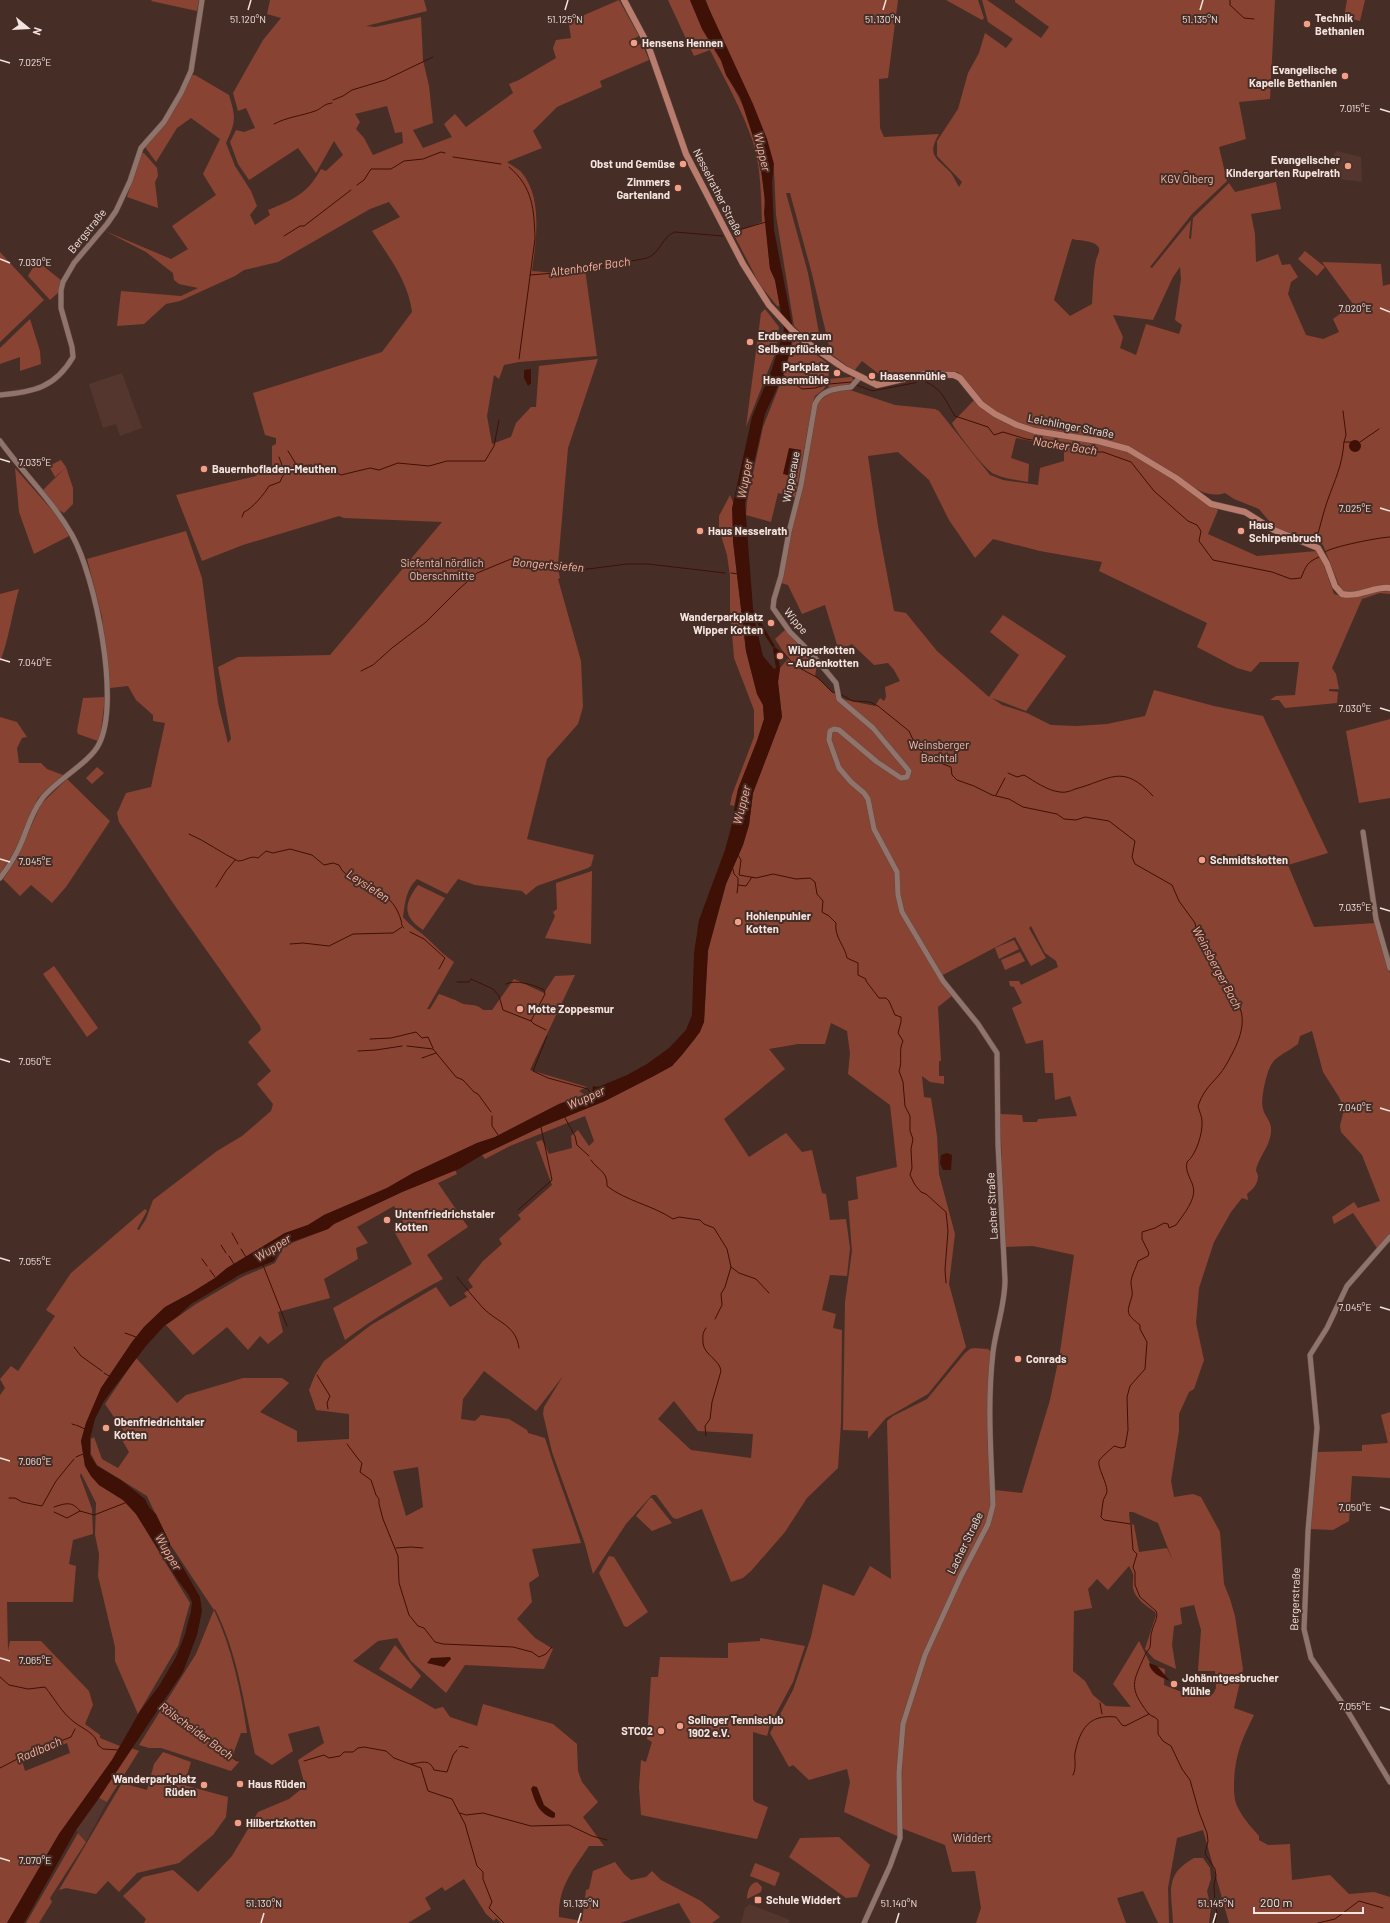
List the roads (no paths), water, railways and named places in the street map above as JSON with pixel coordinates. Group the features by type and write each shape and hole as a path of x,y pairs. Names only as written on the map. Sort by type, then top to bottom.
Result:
{"main road":[{"name":"Nesselrather Straße","path":"624,0 648,45 686,154 716,208 743,264 768,305 792,330 817,351"},
{"name":"Leichlinger Straße","path":"817,351 857,382 879,385 926,374 954,375 960,378 981,404 1011,422 1035,431 1080,437 1128,449 1176,478 1211,504 1245,512 1274,530 1316,547 1321,552 1327,564 1335,586 1342,594 1354,594 1376,588 1390,588"}],"street":[{"name":"Bergstraße","path":"0,395 29,391 47,385 73,357 72,346 61,308 61,290 63,282 74,263 116,211 130,181 141,148 164,122 181,93 191,71 202,0"},
{"name":"Wipperaue","path":"773,608 774,599 781,576 789,532 801,485 815,404 819,398 827,392 857,382"},
{"path":"0,441 61,517 76,542 87,571 100,616 107,694 104,729 98,746 41,800 13,859 0,878"},
{"name":"Wippe","path":"773,608 790,632 813,655 836,683"},
{"name":"Lacher Straße","path":"836,683 839,698 873,728 909,771 908,777 901,778 877,762 839,730 834,729 830,731 829,740 838,766 846,777 866,796 874,829 896,869 898,876 898,895 902,912 943,981 978,1024 997,1054 998,1144 1005,1280 1005,1296 995,1339 990,1392 989,1426 993,1505 991,1515 925,1655 905,1717 902,1732 899,1773 900,1838 890,1866 864,1923"},
{"path":"1363,832 1376,919 1390,968"},
{"name":"Bergerstraße","path":"1390,1237 1351,1281 1341,1297 1327,1328 1311,1352 1310,1362 1317,1432 1308,1531 1304,1629 1305,1639 1313,1662 1347,1710 1390,1782"}],"water":[{"name":"Wupper","path":"690,0 705,0 753,104 767,139 774,164 772,182 774,230 792,323 791,349 782,377 765,414 745,503 753,609 775,646 773,648 754,618 763,656 774,669 776,668 773,649 775,647 781,652 778,655 780,668 778,682 782,717 753,793 749,825 743,845 726,884 708,950 704,1022 700,1032 672,1066 605,1101 541,1127 482,1155 459,1169 402,1192 334,1224 328,1229 283,1245 274,1261 241,1274 191,1304 164,1326 146,1346 104,1401 95,1419 90,1439 90,1455 97,1466 121,1480 145,1499 149,1507 156,1514 170,1543 170,1552 181,1564 200,1597 202,1611 197,1635 183,1672 76,1830 24,1923 7,1923 59,1834 112,1760 140,1711 159,1686 176,1657 185,1634 191,1611 192,1602 188,1594 136,1514 123,1500 99,1485 85,1466 81,1441 86,1423 101,1388 132,1342 144,1327 165,1307 191,1293 215,1278 227,1268 285,1233 308,1225 324,1215 387,1188 413,1173 477,1143 495,1137 559,1104 592,1092 593,1086 598,1087 627,1075 647,1064 669,1048 686,1030 692,1015 694,953 699,920 725,850 731,828 738,789 764,719 763,705 757,694 746,651 733,541 732,508 752,417 772,369 784,330 775,280 770,269 764,213 765,200 759,155 740,97 726,75 721,60 702,29"},
{"path":"531,369 531,383 528,386 524,378 524,370"},
{"path":"1355,440 1359,442 1361,446 1359,450 1355,452 1351,450 1349,446 1351,442"},
{"path":"789,448 801,450 795,477 783,474"},
{"path":"947,1153 952,1155 951,1170 943,1170 940,1163 941,1155"},
{"path":"450,1657 451,1659 444,1667 427,1663 431,1658"},
{"path":"1149,1663 1157,1666 1170,1681 1160,1677 1154,1672"},
{"path":"533,1786 537,1787 544,1805 555,1813 555,1817 553,1818 544,1814 538,1807 531,1789"}],"waterway":[{"path":"1230,0 1230,5 1244,18 1254,19"},
{"path":"333,100 352,90 385,80 433,57"},
{"path":"274,124 315,111 327,104 332,103"},
{"path":"357,185 364,180 371,169 391,169 404,161 423,159 441,152 445,153"},
{"path":"453,157 501,164"},
{"path":"509,167 523,182 528,191 533,208 535,228 535,239 519,359"},
{"path":"284,236 300,226 304,226 351,190"},
{"name":"Altenhofer Bach","path":"735,231 766,222"},
{"name":"Altenhofer Bach","path":"530,275 580,271 647,258 655,253 667,237 675,232 723,236"},
{"name":"Nacker Bach","path":"783,375 802,389 815,388 829,384 852,382"},
{"name":"Nacker Bach","path":"857,385 872,391 914,383 921,380 939,390 955,416 988,427 994,435 1003,432 1026,439 1062,445 1074,445 1094,452 1103,452 1131,462 1154,491 1188,521 1197,525 1201,531 1199,541 1213,560 1272,572 1291,579 1301,578 1307,565 1319,557"},
{"path":"1343,411 1346,435 1344,442"},
{"name":"Altenhofer Bach","path":"242,517 244,512 261,497 269,486 280,482 285,473 296,467 312,465 315,468 325,467 341,475 370,468 379,470 398,463 429,466 447,461 485,461 494,446 499,420"},
{"path":"1360,442 1379,429"},
{"path":"1317,538 1340,466 1344,442 1351,442"},
{"path":"288,451 296,464 300,466"},
{"path":"279,457 286,471"},
{"name":"Nacker Bach","path":"1325,552 1345,545 1390,537"},
{"name":"Bongertsiefen","path":"361,671 373,665 392,648 426,622 477,573 511,559 553,567 577,567 580,570 627,564 648,564 725,573"},
{"name":"Bongertsiefen","path":"731,573 739,574"},
{"name":"Weinsberger Bach","path":"779,651 783,652 794,665 818,678 832,692 837,693"},
{"name":"Weinsberger Bach","path":"840,694 853,701 870,702 878,706 909,731 915,744 924,753 935,761 951,767 952,775 957,780 992,795 1009,799 1023,807 1057,814 1064,819 1076,820 1085,817 1109,821 1135,841 1132,857 1135,864 1172,885 1179,901 1195,923 1197,933 1228,990 1241,1010 1242,1026 1234,1051 1219,1075 1204,1093 1198,1106 1202,1119 1202,1126 1196,1149 1187,1162 1187,1171 1194,1191 1191,1201 1186,1212 1176,1225 1169,1228 1168,1224 1164,1223 1155,1228 1142,1232 1142,1239 1149,1253 1148,1256 1138,1261 1131,1280 1132,1294 1128,1312 1140,1325 1140,1329 1147,1342 1145,1369 1130,1386 1127,1397 1128,1430 1125,1447 1121,1448 1114,1446 1099,1461 1107,1491 1103,1501 1101,1517 1104,1520 1131,1524 1133,1550 1137,1554 1133,1567 1135,1572 1135,1585 1140,1597 1157,1613 1151,1633 1150,1647 1145,1654 1135,1678 1135,1690 1137,1697 1148,1713 1158,1720 1158,1734 1163,1741 1171,1746 1182,1769 1190,1780 1199,1812 1207,1833 1208,1841 1205,1854 1215,1869 1216,1876 1214,1885 1217,1913 1215,1923"},
{"path":"1008,773 1017,777 1024,775 1046,788 1062,792 1070,791 1107,778 1124,776 1133,779 1153,796"},
{"path":"996,795 1005,778"},
{"name":"Leysiefen","path":"189,834 238,861 253,857 258,858 266,851 273,853 290,849 312,855 324,865 333,863 339,865 345,874 372,889 376,893 379,892 387,897 393,903 404,928"},
{"path":"738,855 741,860 739,875 756,878 773,874 796,879 810,878 815,882 817,894 823,901 822,912 836,923 838,937 847,958 858,963 858,975 866,979 879,998 886,998 889,1001 895,1015 901,1017 898,1033 903,1041 899,1071 903,1082 905,1106 910,1116 910,1131 913,1139 911,1149 912,1168 910,1175 915,1185 921,1192 926,1194 946,1212 948,1231 945,1270 946,1283"},
{"path":"216,887 235,860"},
{"path":"733,869 734,874 738,878 738,885 746,886 752,877"},
{"path":"737,893 738,885"},
{"path":"290,944 303,943 329,946 353,934 393,933 402,927"},
{"name":"Leysiefen","path":"410,932 424,939 445,958 439,969"},
{"name":"Leysiefen","path":"457,982 469,982 471,979 493,989 499,996 503,1010 531,1021"},
{"name":"Leysiefen","path":"506,984 520,982 544,990 545,994 531,1021 546,1030"},
{"path":"370,1039 391,1038 416,1032 422,1038 428,1037 433,1048"},
{"name":"Leysiefen","path":"547,1036 533,1071 548,1078 588,1089 590,1092"},
{"path":"358,1051 402,1046"},
{"path":"407,1046 433,1049 456,1077 463,1080 474,1092 478,1094 491,1112"},
{"path":"422,1058 436,1053"},
{"path":"492,1116 492,1126 498,1135"},
{"path":"564,1116 575,1136 577,1145 589,1156"},
{"path":"518,1210 552,1180 541,1127"},
{"path":"591,1160 606,1177 607,1186 622,1196 665,1214 673,1219 679,1217 700,1220 704,1224 714,1228 727,1249 731,1267 725,1287 721,1294 722,1305 715,1319"},
{"path":"232,1233 238,1244"},
{"path":"221,1245 226,1253"},
{"path":"241,1249 246,1257"},
{"path":"229,1256 234,1264"},
{"path":"202,1259 207,1266"},
{"name":"Wupper","path":"263,1265 287,1326"},
{"path":"731,1267 739,1273 756,1279 769,1293"},
{"path":"210,1270 215,1277"},
{"path":"457,1277 483,1308 510,1329 517,1340 519,1348"},
{"path":"706,1328 703,1335 704,1347 718,1364 721,1371 712,1402 710,1419 705,1426 706,1436"},
{"path":"125,1333 136,1337"},
{"path":"74,1347 81,1356 102,1371"},
{"path":"104,1373 111,1377"},
{"path":"317,1375 330,1396 327,1403 328,1409"},
{"path":"76,1425 85,1429"},
{"path":"347,1444 362,1463 360,1472 371,1480 376,1495 379,1499 383,1519 398,1556 399,1583 409,1615 418,1626 424,1628 435,1642 443,1644 513,1647 532,1652 539,1657 546,1654 552,1647"},
{"path":"76,1457 83,1454"},
{"path":"9,1498 15,1498 22,1502 42,1506 56,1481 74,1459"},
{"path":"54,1512 67,1518 80,1511 94,1515 125,1503"},
{"path":"54,1507 71,1504 80,1511"},
{"path":"396,1548 423,1548"},
{"path":"0,1677 9,1685 28,1689 45,1687 65,1714 92,1734 98,1745 103,1749 119,1750"},
{"path":"1100,1703 1102,1714"},
{"name":"Rölscheider Bach","path":"159,1705 237,1761"},
{"path":"1073,1775 1075,1769 1075,1753 1077,1744 1083,1730 1087,1725 1099,1718 1116,1717 1122,1725 1125,1726 1149,1714"},
{"name":"Radlbach","path":"0,1768 27,1754 71,1737 75,1729"},
{"path":"459,1747 462,1746 468,1748"},
{"name":"Rölscheider Bach","path":"304,1761 324,1755 329,1758 340,1756 344,1752 353,1752 358,1748 364,1747 386,1751 394,1758 421,1768 428,1791 452,1799 465,1824 477,1866 483,1872 483,1879 492,1902 489,1908 504,1923"},
{"path":"411,1764 424,1762 430,1764 434,1770 447,1772 453,1755 457,1750"},
{"path":"460,1813 466,1815 483,1813 531,1826 569,1825 592,1836 607,1840"},
{"path":"1318,1923 1335,1919 1359,1901 1383,1908"}],"place":[{"name":"Technik Bethanien","path":"1307,24"},
{"name":"Hensens Hennen","path":"634,43"},
{"name":"Evangelische Kapelle Bethanien","path":"1345,76"},
{"name":"Obst und Gemüse","path":"683,164"},
{"name":"Evangelischer Kindergarten Rupelrath","path":"1348,166"},
{"name":"Zimmers Gartenland","path":"678,188"},
{"name":"Erdbeeren zum Selberpflücken","path":"750,342"},
{"name":"Parkplatz Haasenmühle","path":"837,373"},
{"name":"Haasenmühle","path":"872,376"},
{"name":"Bauernhofladen-Meuthen","path":"204,469"},
{"name":"Haus Nesselrath","path":"700,531"},
{"name":"Haus Schirpenbruch","path":"1241,531"},
{"name":"Wanderparkplatz Wipper Kotten","path":"771,623"},
{"name":"Wipperkotten – Außenkotten","path":"780,656"},
{"name":"Schmidtskotten","path":"1202,860"},
{"name":"Hohlenpuhler Kotten","path":"738,922"},
{"name":"Motte Zoppesmur","path":"520,1009"},
{"name":"Untenfriedrichstaler Kotten","path":"387,1220"},
{"name":"Conrads","path":"1018,1359"},
{"name":"Obenfriedrichtaler Kotten","path":"106,1428"},
{"name":"Johänntgesbrucher Mühle","path":"1174,1684"},
{"name":"Solinger Tennisclub 1902 e.V.","path":"680,1726"},
{"name":"STC02","path":"661,1731"},
{"name":"Haus Rüden","path":"240,1784"},
{"name":"Wanderparkplatz Rüden","path":"204,1785"},
{"name":"Hilbertzkotten","path":"238,1823"},
{"name":"Schule Widdert","path":"758,1900"}],"park label":[{"name":"KGV Ölberg","path":"1187,179"},
{"name":"Siefental nördlich Oberschmitte","path":"442,569"},
{"name":"Weinsberger Bachtal","path":"939,751"},
{"name":"Widdert","path":"972,1838"}]}
